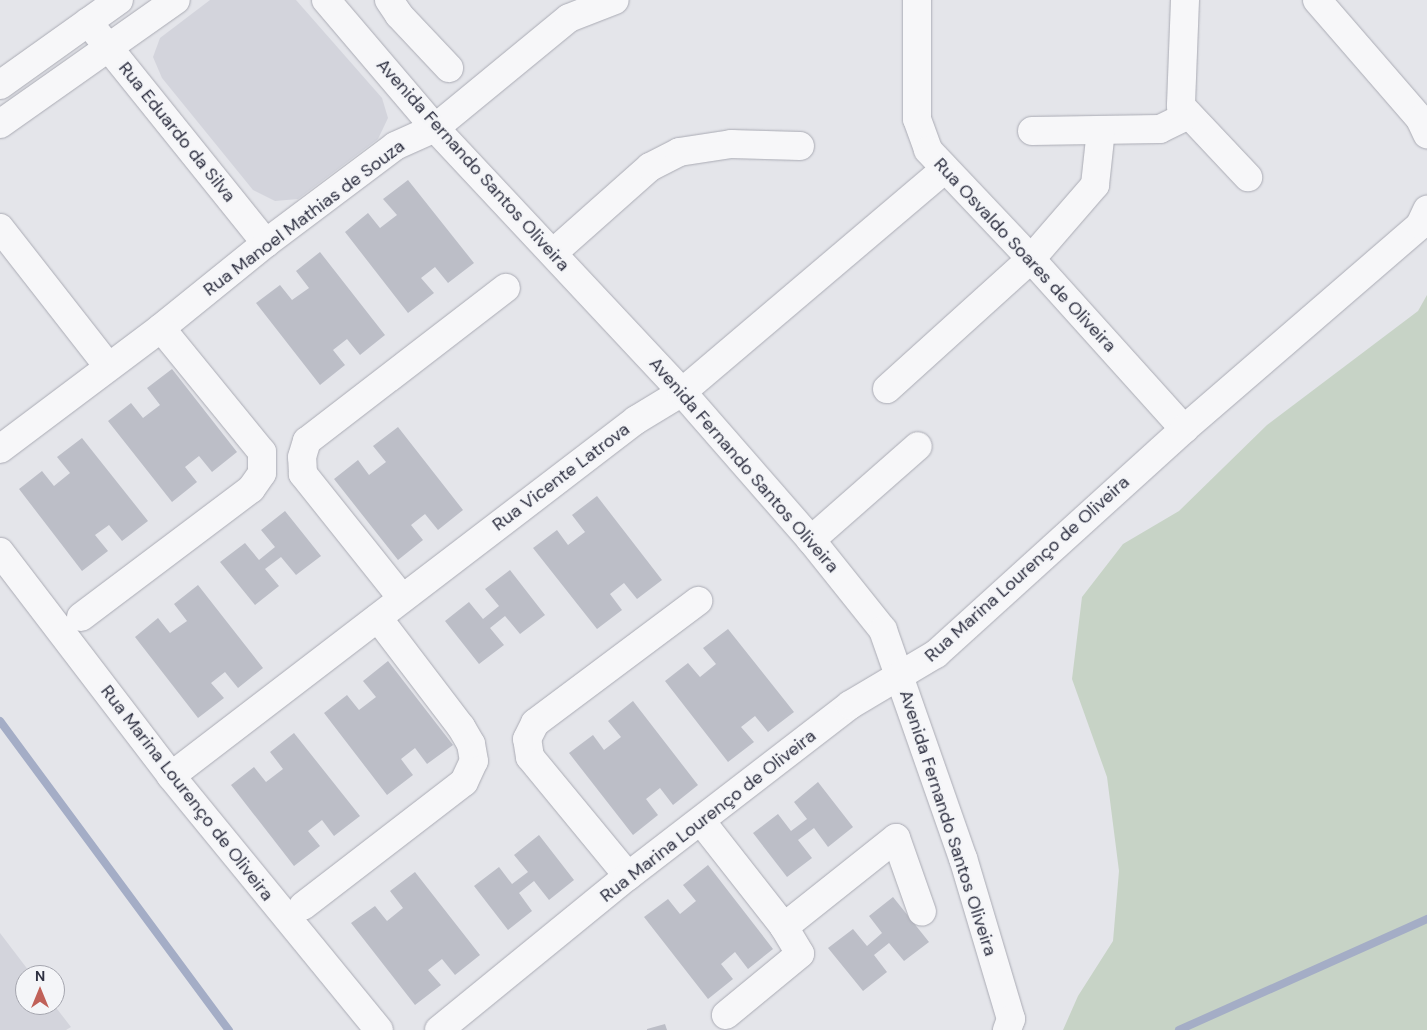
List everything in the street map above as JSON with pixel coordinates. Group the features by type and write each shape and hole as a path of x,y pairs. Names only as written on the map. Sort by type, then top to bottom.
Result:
{"street":[{"path":"0,85 119,0"},
{"path":"0,124 176,0"},
{"name":"Avenida Fernando Santos Oliveira","path":"326,0 435,128 682,392 811,540 883,630 963,858 1009,1024"},
{"path":"388,0 399,16 449,68"},
{"name":"Rua Manoel Mathias de Souza","path":"0,449 161,328 266,243 395,146 435,128 569,18 615,0"},
{"name":"Rua Osvaldo Soares de Oliveira","path":"917,0 917,119 928,150 944,170 1031,259 1184,429"},
{"path":"1185,0 1181,106 1248,177"},
{"path":"1317,0 1420,119 1427,134"},
{"name":"Rua Eduardo da Silva","path":"88,22 266,243"},
{"path":"1032,131 1160,129 1189,115"},
{"path":"888,389 1031,259 1095,185 1101,130"},
{"path":"553,253 650,166 679,152 731,144 800,146"},
{"name":"Rua Vicente Latrova","path":"171,776 636,420 682,392 944,170"},
{"name":"Rua Marina Lourenço de Oliveira","path":"439,1030 628,876 702,821 850,705 936,654 1184,429 1420,225 1427,210"},
{"path":"0,228 108,366"},
{"path":"402,598 303,474 302,457 307,441 506,288"},
{"path":"81,617 251,489 262,473 262,452 161,328"},
{"path":"811,540 918,446"},
{"name":"Rua Marina Lourenço de Oliveira","path":"0,552 171,776 379,1030"},
{"path":"628,876 530,756 527,740 535,723 698,601"},
{"path":"302,906 464,782 474,761 471,744 461,727 378,618"},
{"path":"702,821 784,927 800,954 726,1015"},
{"path":"784,927 896,838 922,912"}],"shaded area":[{"path":"210,0 296,0 382,98 388,118 378,139 298,199 275,201 253,190 162,78 153,57 160,38"},
{"path":"0,933 24,965 15,965 15,1015 62,1015 71,1027 66,1030 0,1030"}],"green space":[{"path":"1427,295 1427,1030 1063,1030 1078,996 1113,941 1119,871 1107,777 1072,679 1082,597 1123,544 1179,511 1267,425 1418,311"}],"building":[{"path":"408,180 474,263 448,283 435,267 421,278 434,293 408,313 345,232 368,213 380,228 397,215 383,199"},
{"path":"320,252 385,335 360,355 347,339 333,350 345,365 320,385 256,303 280,285 292,300 309,288 296,271"},
{"path":"172,369 237,452 212,472 199,456 185,467 197,482 172,502 108,421 131,403 143,418 160,405 147,388"},
{"path":"398,427 463,510 438,530 425,514 411,525 423,540 398,560 334,479 358,460 369,475 386,462 373,446"},
{"path":"82,438 148,521 122,541 109,525 95,535 108,551 82,571 19,489 42,471 54,486 70,473 57,457"},
{"path":"597,496 662,580 637,599 624,583 610,594 622,610 597,629 533,548 557,530 568,545 585,532 572,515"},
{"path":"285,511 321,556 296,575 281,557 265,569 279,586 255,605 220,562 245,543 259,560 275,547 261,530"},
{"path":"510,570 545,615 520,634 505,616 490,628 504,645 479,664 445,621 469,602 483,619 499,606 485,589"},
{"path":"198,585 263,668 238,688 225,672 211,683 224,698 198,718 135,637 158,618 170,633 187,621 174,604"},
{"path":"728,629 794,712 768,732 755,716 741,727 754,742 728,762 665,681 688,663 700,677 716,664 703,648"},
{"path":"388,661 453,745 427,764 415,748 401,759 413,775 387,795 324,713 347,695 359,710 376,697 363,681"},
{"path":"633,701 698,785 673,805 660,788 646,799 658,815 633,835 569,753 593,735 604,750 621,737 608,721"},
{"path":"294,733 360,816 334,836 322,820 308,831 320,846 294,866 231,785 254,767 266,782 283,769 270,752"},
{"path":"818,782 853,827 828,847 814,828 798,840 812,858 787,877 753,833 778,814 791,831 807,819 794,802"},
{"path":"539,835 574,880 549,900 534,881 519,893 532,911 508,930 474,886 499,867 512,884 528,872 514,855"},
{"path":"708,865 773,949 748,969 735,952 721,964 733,979 708,999 644,917 668,899 680,914 696,901 683,885"},
{"path":"415,872 480,955 455,975 442,959 428,970 441,985 415,1005 351,923 375,906 387,921 403,908 390,891"},
{"path":"893,897 929,942 904,961 889,943 874,955 887,972 863,991 828,948 853,929 867,946 882,933 869,916"},
{"path":"665,1024 667,1030 647,1030 647,1029"}],"waterway":[{"path":"0,721 229,1030"},
{"path":"1179,1030 1427,919"}]}
